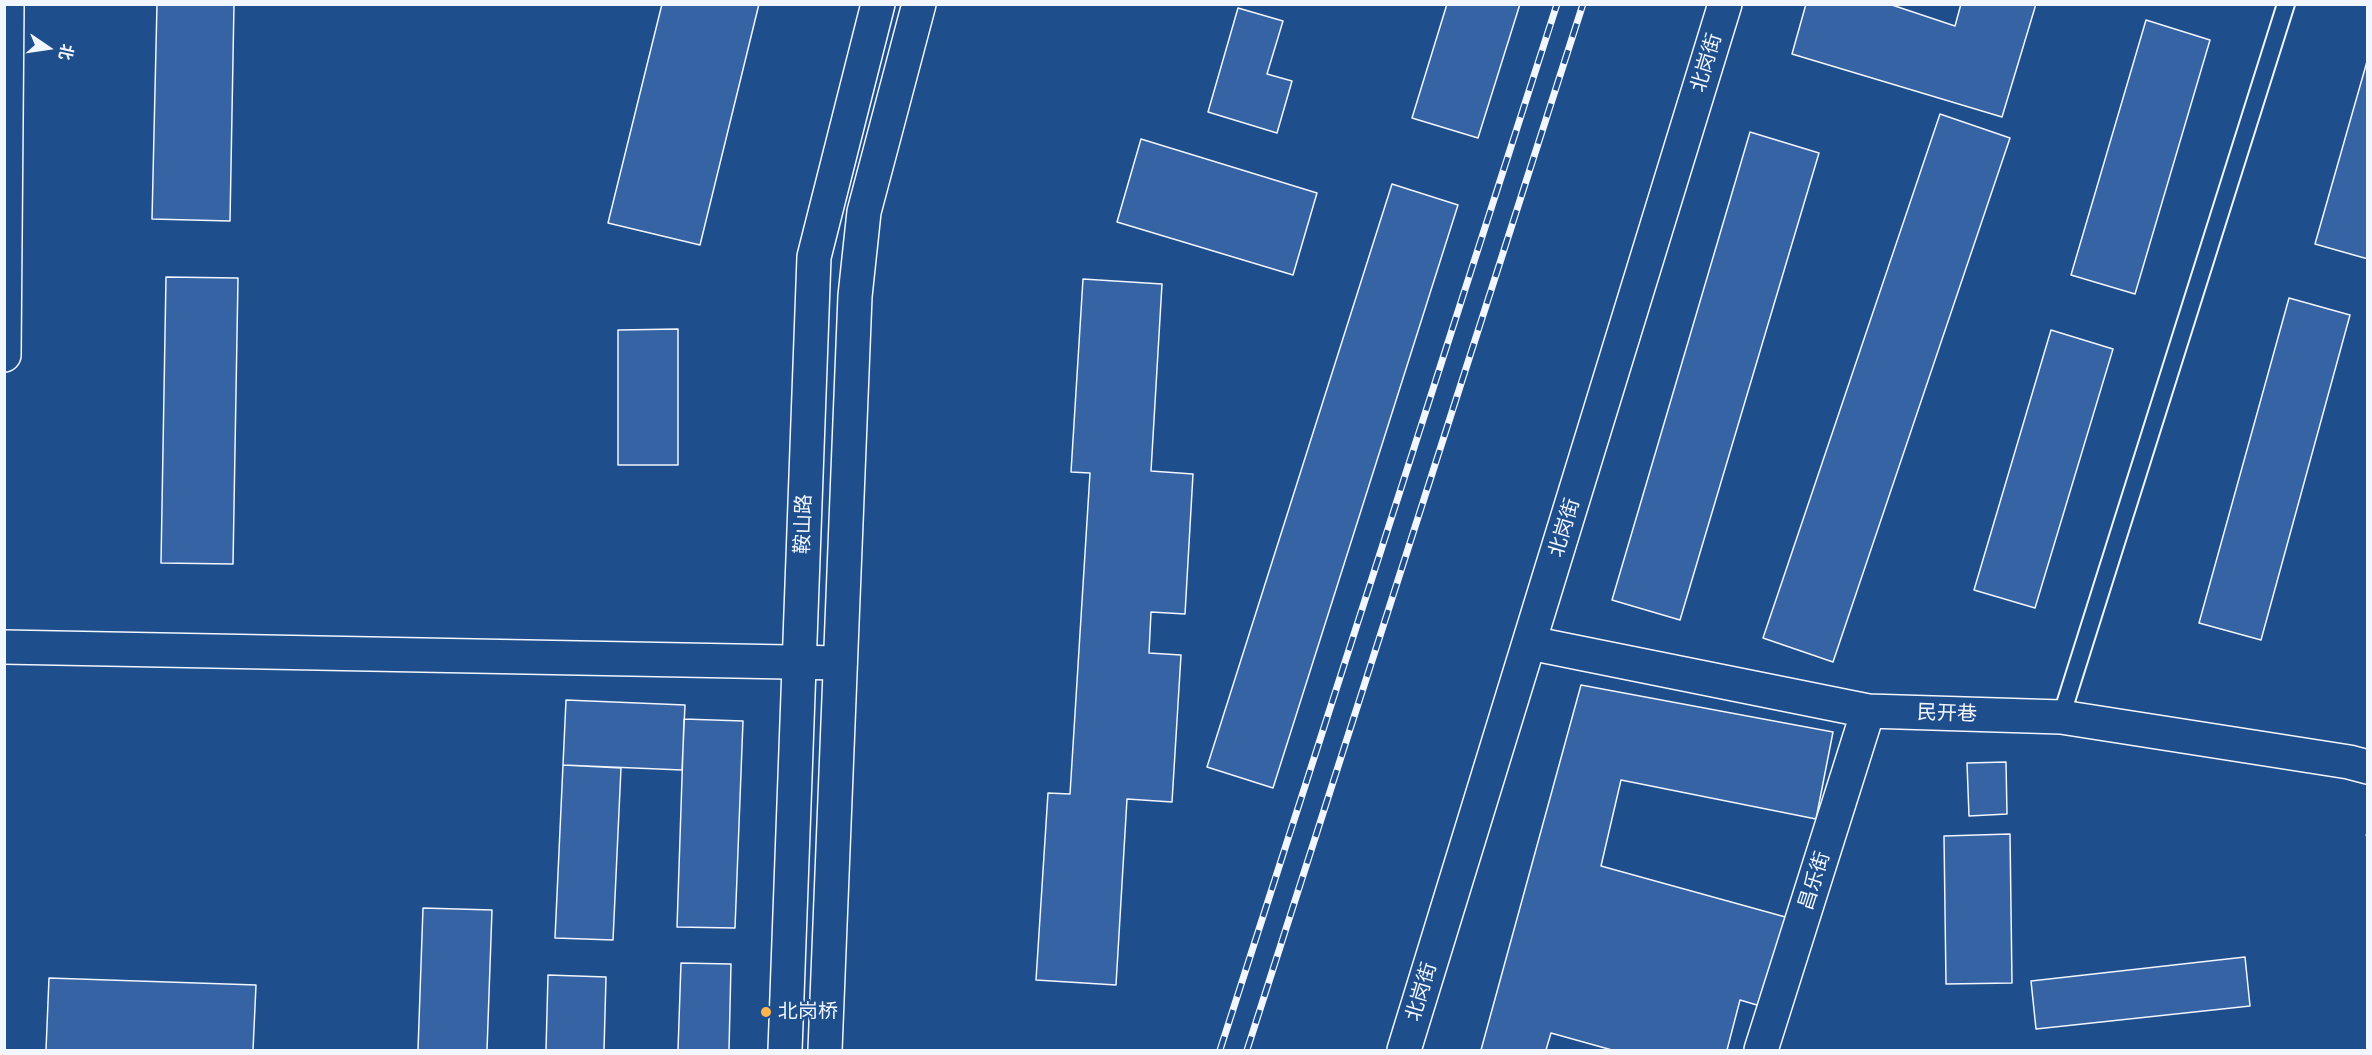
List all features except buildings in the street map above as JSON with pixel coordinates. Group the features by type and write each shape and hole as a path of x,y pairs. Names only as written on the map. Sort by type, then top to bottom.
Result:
{"street":[{"path":"4,355 7,4"},
{"name":"鞍山路","path":"785,1050 814,257 878,4"},
{"path":"825,1050 855,296 864,212 919,4"},
{"name":"北岗街","path":"1404,1050 1725,4"},
{"name":"民开巷","path":"1530,643 1868,711 2061,717 2349,762 2367,767"},
{"path":"4,647 840,663"},
{"name":"昌乐街","path":"1761,1050 1868,711"}],"lane":[{"path":"2061,717 2286,4"}],"railway":[{"path":"1220,1050 1557,4"},
{"path":"1247,1050 1583,4"}],"place":[{"name":"北岗桥","path":"766,1012"}]}
